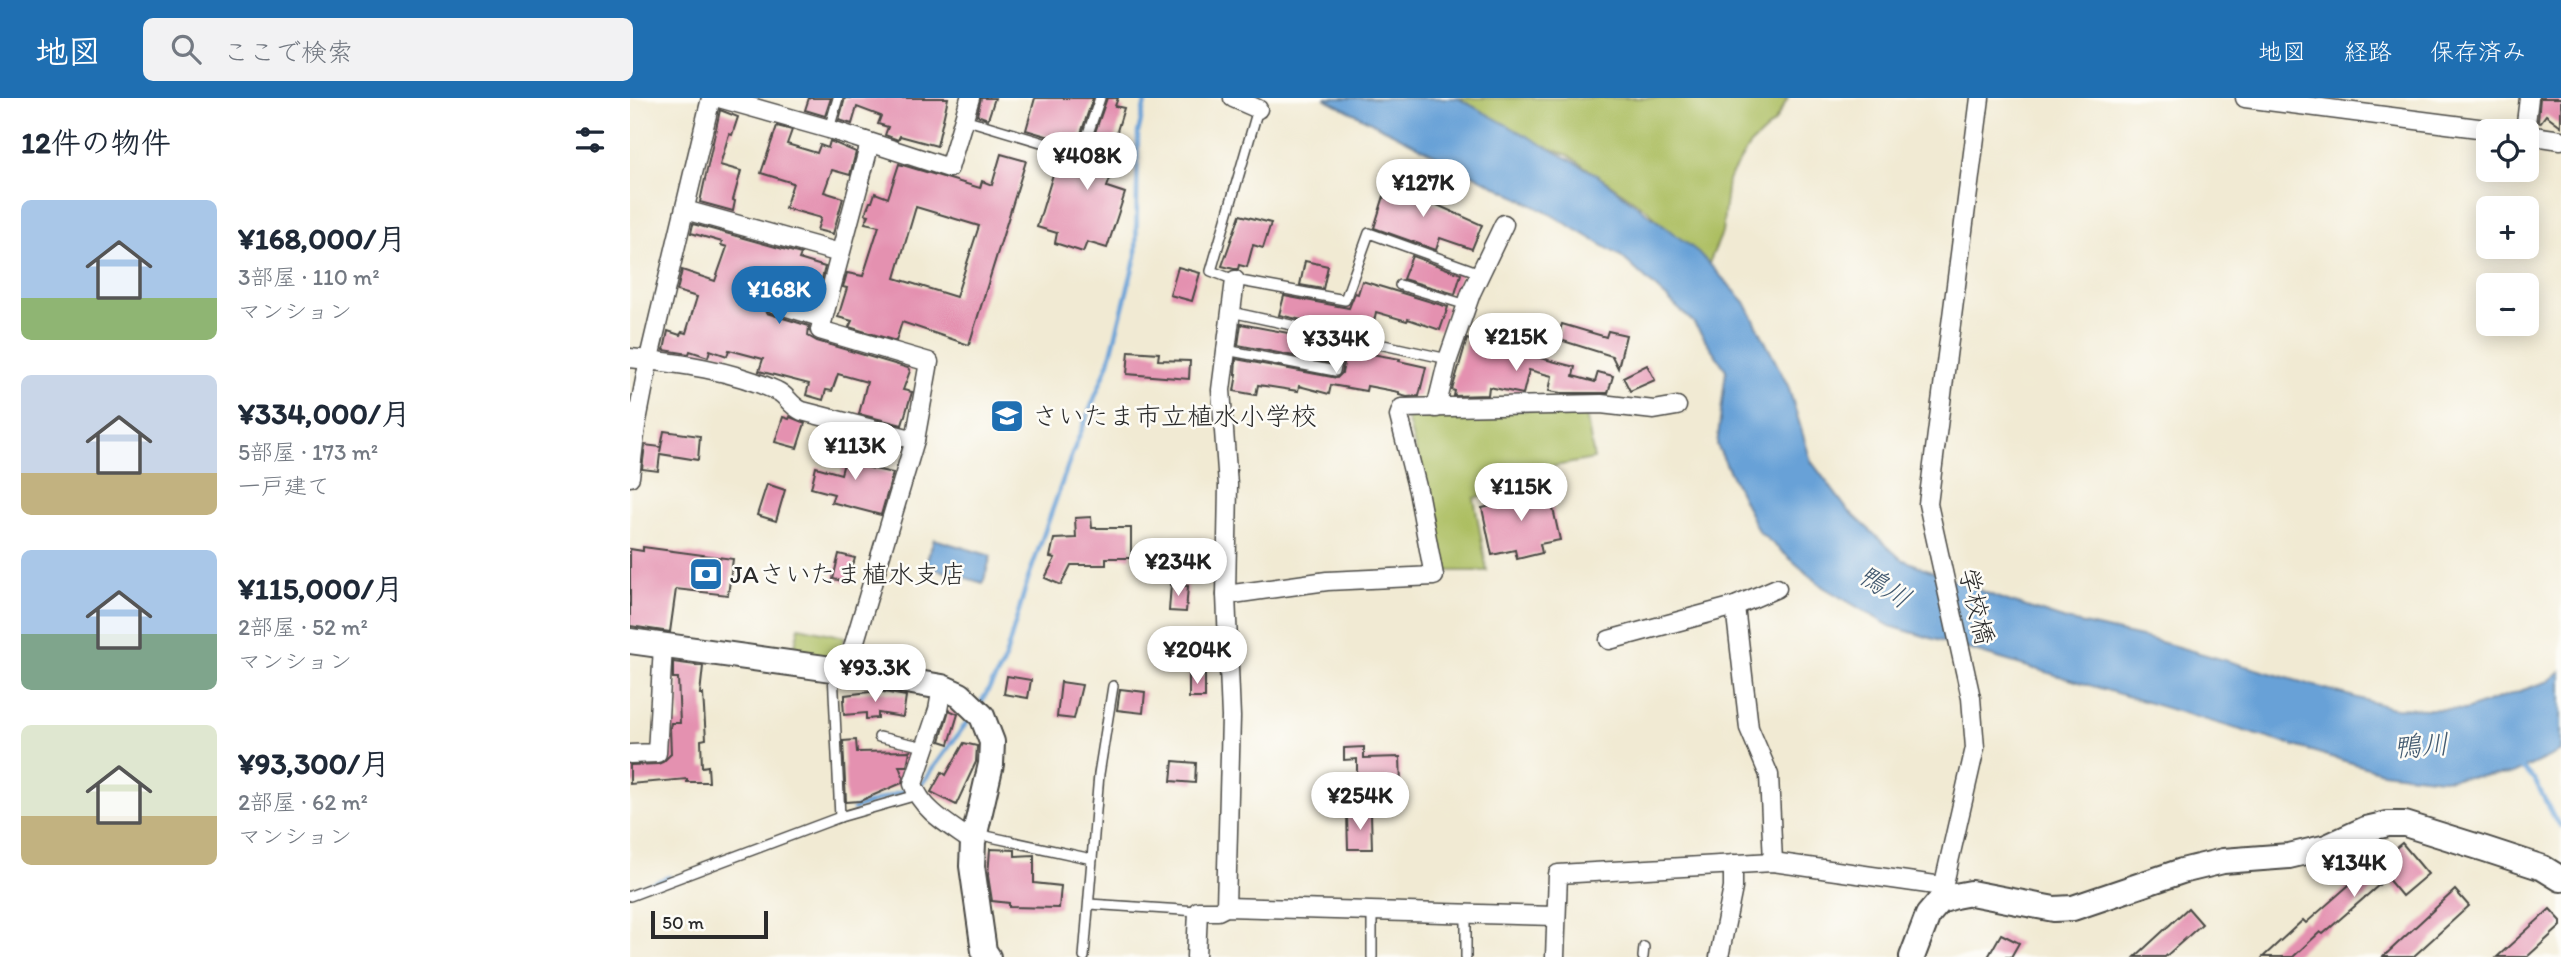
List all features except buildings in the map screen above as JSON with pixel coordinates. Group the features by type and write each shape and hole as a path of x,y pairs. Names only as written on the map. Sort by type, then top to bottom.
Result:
{"street":[{"path":"630,477 636,426 649,360 711,98"},
{"path":"719,98 829,129 949,168 970,98"},
{"path":"1233,98 1258,109"},
{"name":"学校橋","path":"1941,894 1975,748 1975,726 1928,504 1980,98"},
{"path":"2252,98 2476,128"},
{"path":"2527,119 2529,98"},
{"path":"2539,136 2561,140"},
{"path":"840,671 915,440 929,362 820,330 870,143"},
{"path":"685,209 840,253"},
{"path":"1436,408 1448,359 1467,305 1504,224"},
{"path":"1226,907 1231,717 1226,595 1228,485 1222,390 1235,280"},
{"path":"770,302 823,318"},
{"path":"630,358 695,366 733,376 780,392 791,406 802,411 915,440"},
{"path":"1226,595 1327,581 1434,576 1418,491 1399,416 1402,408 1601,404 1654,410 1677,406"},
{"path":"1609,640 1735,606 1777,587"},
{"path":"1735,606 1749,728 1769,775 1773,862"},
{"path":"630,641 942,687 960,695 982,716 992,742 991,764 974,838 972,866 984,951 988,957"},
{"path":"630,754 657,753 663,646"},
{"path":"942,687 938,710 913,784 925,806 974,838"},
{"path":"1555,957 1558,874 1773,862 1941,894 1971,893 2053,909 2073,908 2182,871 2223,861 2289,856 2327,847 2366,829 2388,824 2405,824 2543,868 2561,879"},
{"path":"1719,957 1733,888 1733,864"},
{"path":"1912,957 1928,915 1941,894"},
{"path":"1196,957 1198,911 1218,911 1226,907 1555,916"}],"lane":[{"path":"829,129 838,98"},
{"path":"964,119 1081,154 1100,98"},
{"path":"1258,109 1211,271 1235,280 1345,300 1369,233 1480,273"},
{"path":"1400,285 1467,305"},
{"path":"1230,312 1448,359"},
{"path":"1226,350 1335,371 1343,336"},
{"path":"840,671 840,817"},
{"path":"1084,957 1099,774 1114,686"},
{"path":"879,737 926,747"},
{"path":"630,895 840,817 917,794"},
{"path":"974,838 1092,859"},
{"path":"1089,904 1198,911"},
{"path":"1372,913 1372,957"},
{"path":"1466,915 1466,957"}],"green space":[{"path":"1452,98 1788,98 1774,123 1749,146 1728,180 1722,233 1704,275 1649,211 1568,155 1515,135"},
{"path":"1585,408 1594,459 1527,471 1530,486 1474,498 1487,571 1439,571 1431,509 1407,417"},
{"path":"799,627 845,637 837,662 793,654"}],"water":[{"name":"鴨川","path":"1324,98 1458,98 1594,173 1698,252 1745,302 1788,386 1811,461 1847,509 1901,559 1999,598 2066,620 2150,639 2393,708 2465,710 2549,681 2561,671 2561,751 2513,774 2441,779 2382,772 1890,626 1823,587 1758,531 1717,445 1726,370 1693,322 1622,257 1550,214"},
{"path":"934,539 991,556 983,583 925,566"}],"waterway":[{"path":"980,704 1003,665 1028,579 1072,454 1109,362 1136,256 1138,133 1146,98"},
{"path":"920,786 971,717"},
{"path":"2519,766 2535,780 2554,818 2561,826"},
{"path":"854,809 909,789"},
{"path":"630,891 669,877"}],"place":[{"name":"さいたま市立植水小学校","path":"1007,416"},
{"name":"JAさいたま植水支店","path":"706,574"}]}
